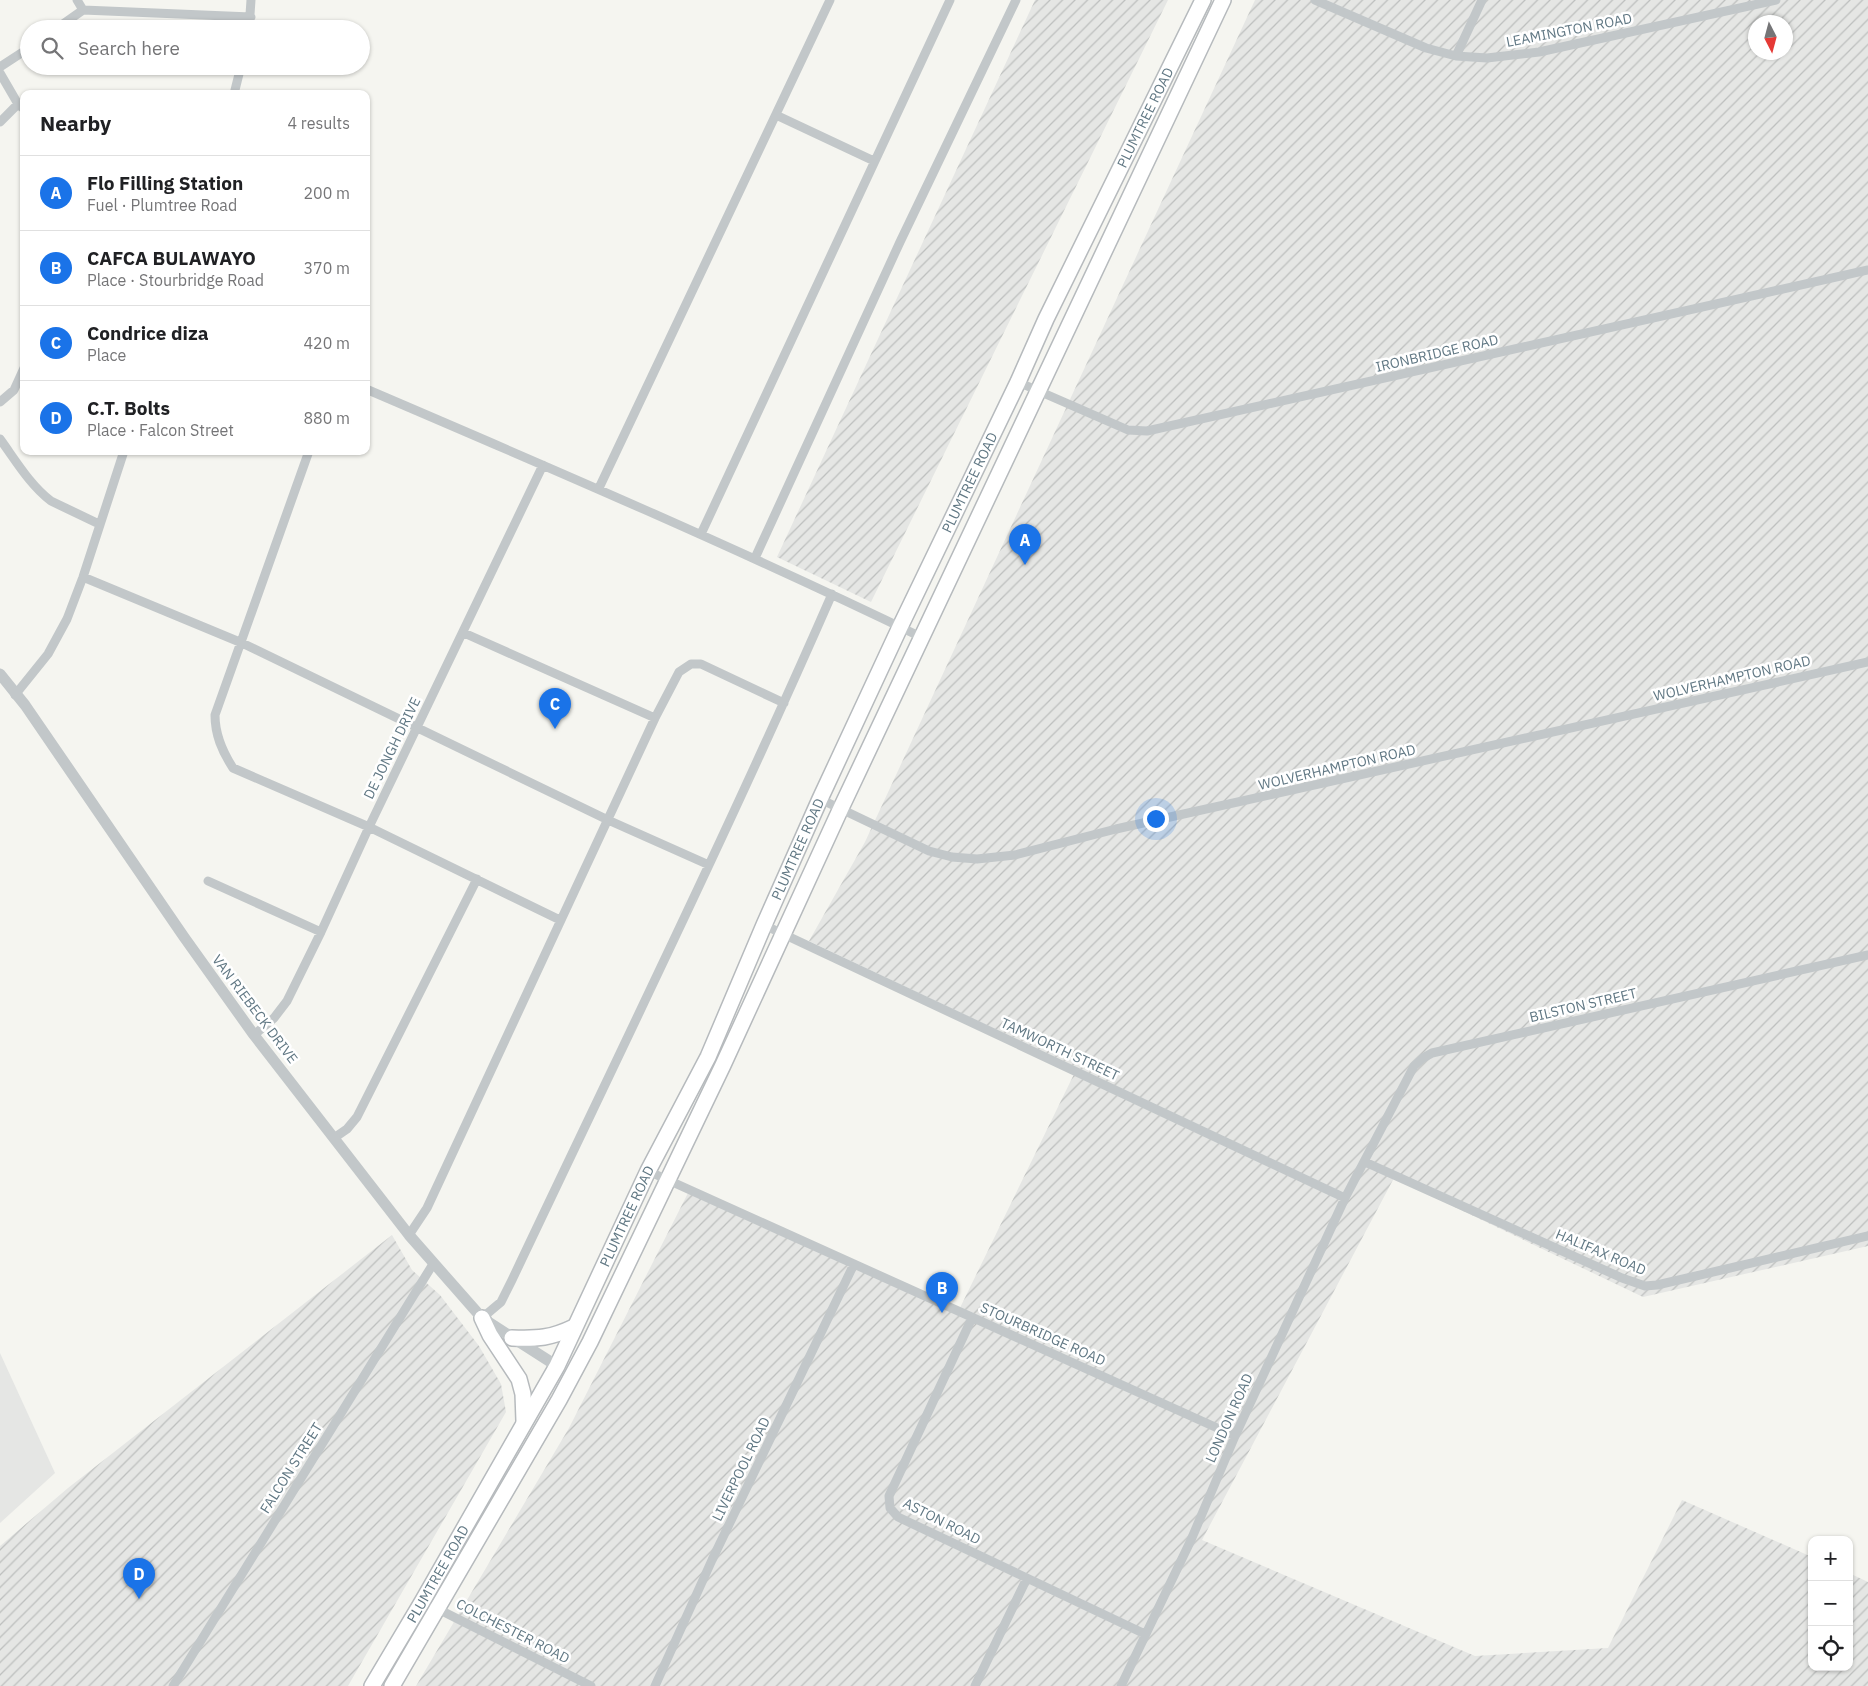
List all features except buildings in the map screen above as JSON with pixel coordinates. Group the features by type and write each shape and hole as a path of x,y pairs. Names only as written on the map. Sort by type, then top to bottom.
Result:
{"highway":[{"name":"PLUMTREE ROAD","path":"372,1686 557,1366 648,1171 708,1057 820,798 900,627 1018,382 1046,319 1203,0"},
{"name":"PLUMTREE ROAD","path":"392,1686 559,1400 590,1342 784,935 841,808 1223,0"},
{"path":"482,1318 490,1335 519,1380 524,1394 524,1422"},
{"path":"512,1338 532,1339 554,1336 574,1327"},
{"path":"559,1400 560,1382 557,1366 571,1359 590,1342"}],"street":[{"path":"77,0 83,10"},
{"path":"250,20 252,0"},
{"path":"599,488 830,0"},
{"path":"702,534 950,0"},
{"path":"754,558 900,242 1016,0"},
{"name":"LEAMINGTON ROAD","path":"1315,0 1426,48 1456,56 1487,58 1539,52 1776,0"},
{"path":"1456,56 1482,0"},
{"path":"69,20 83,10 251,17"},
{"path":"0,68 20,54"},
{"path":"0,74 20,105"},
{"path":"235,90 239,75"},
{"path":"0,122 20,108"},
{"path":"776,114 874,161"},
{"name":"IRONBRIDGE ROAD","path":"1018,382 1128,430 1147,431 1868,270"},
{"path":"0,402 14,390 20,377"},
{"path":"370,391 702,534 832,594 921,638"},
{"path":"0,439 36,489 44,496 99,524"},
{"path":"15,695 48,654 67,619 83,577 123,455"},
{"path":"308,455 216,715 215,727 224,755 233,768 369,827 560,920"},
{"name":"DE JONGH DRIVE","path":"254,1035 274,1018 287,1001 543,465"},
{"path":"83,577 242,643 608,820 709,865"},
{"path":"482,1318 501,1302 512,1280 709,865 832,594"},
{"path":"464,633 656,718"},
{"name":"WOLVERHAMPTON ROAD","path":"820,798 929,851 952,857 977,859 1015,855 1116,829 1868,662"},
{"path":"409,1235 427,1208 560,920 679,672 685,667 696,663 701,664 784,703"},
{"name":"VAN RIEBECK DRIVE","path":"0,674 15,695 25,705 184,937 254,1035 409,1235 482,1318 557,1366"},
{"path":"334,1138 347,1129 357,1117 477,879"},
{"path":"208,882 321,932"},
{"name":"TAMWORTH STREET","path":"764,925 1345,1198"},
{"name":"BILSTON STREET","path":"1365,1162 1414,1066 1432,1053 1868,955"},
{"name":"LONDON ROAD","path":"1121,1686 1191,1540 1235,1436 1345,1198 1365,1162"},
{"name":"HALIFAX ROAD","path":"1365,1162 1622,1278 1646,1286 1868,1236"},
{"name":"STOURBRIDGE ROAD","path":"648,1171 666,1181 1235,1436"},
{"name":"FALCON STREET","path":"173,1686 433,1264"},
{"name":"LIVERPOOL ROAD","path":"655,1686 712,1560 854,1264"},
{"name":"ASTON ROAD","path":"972,1318 889,1496 890,1508 898,1517 1145,1634"},
{"path":"975,1686 1027,1578"},
{"name":"COLCHESTER ROAD","path":"422,1602 591,1686"}],"shaded area":[{"path":"1035,0 1168,0 871,602 777,557"},
{"path":"1255,0 1868,0 1868,1246 1643,1297 1394,1178 1202,1540 1475,1656 1608,1648 1682,1500 1808,1555 1808,1671 1853,1671 1853,1575 1868,1582 1868,1686 416,1686 569,1428 688,1193 957,1314 1077,1068 809,941 865,842"},
{"path":"392,1235 412,1270 440,1295 479,1346 501,1384 506,1412 348,1686 0,1686 0,1546 68,1488"},
{"path":"0,1353 55,1473 0,1523"}],"place":[{"name":"Flo Filling Station","path":"1025,565"},
{"name":"Condrice diza","path":"555,729"},
{"name":"CAFCA BULAWAYO","path":"942,1313"},
{"name":"C.T. Bolts","path":"139,1599"}]}
